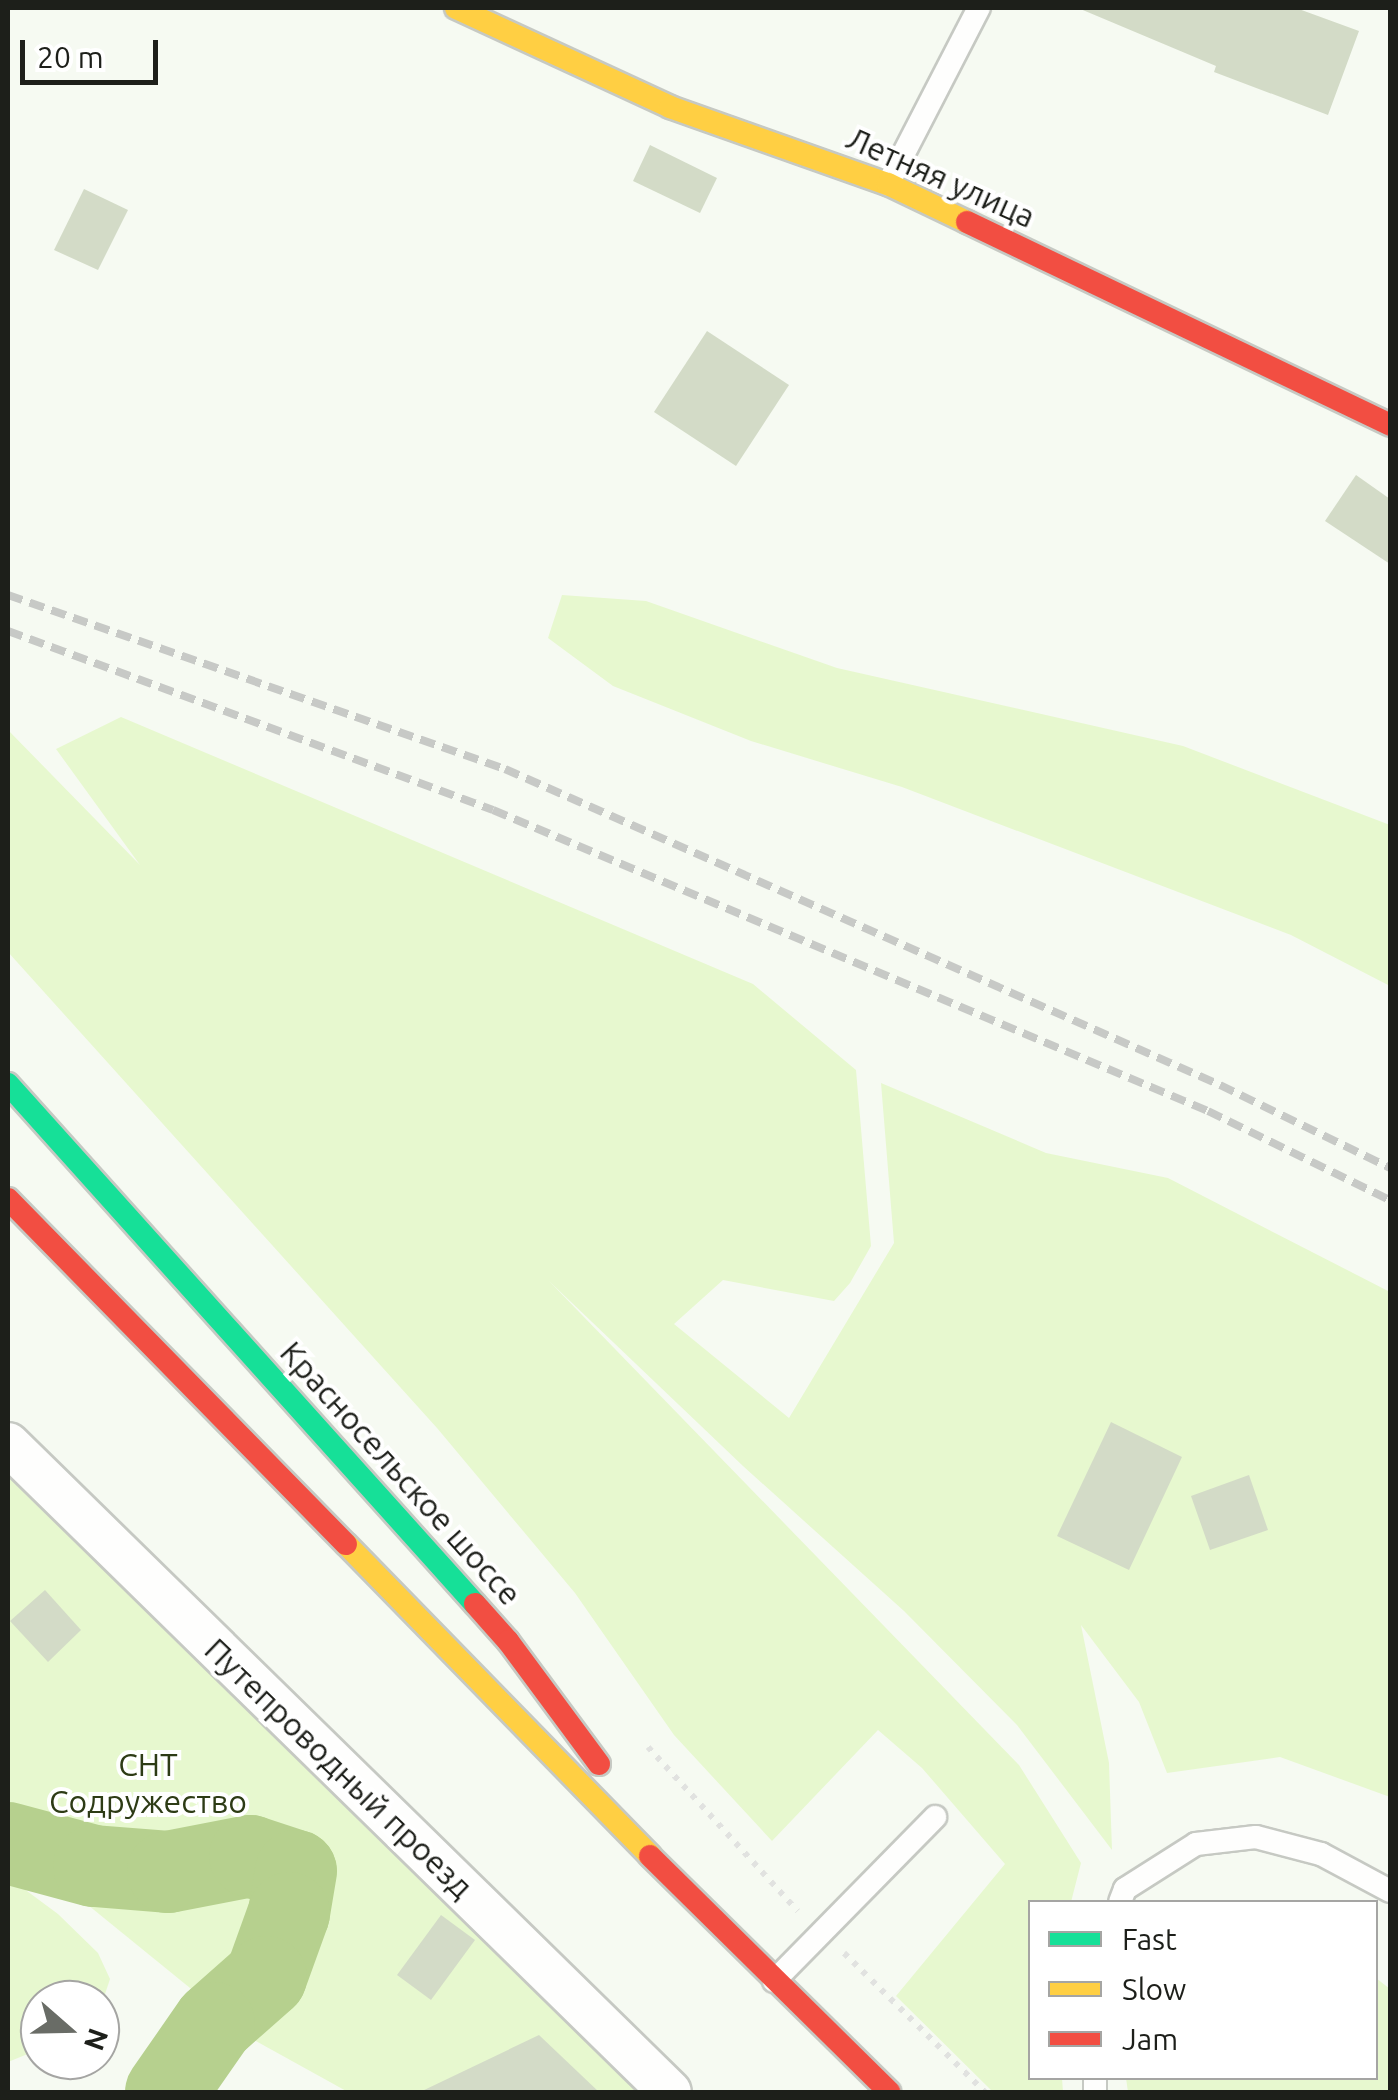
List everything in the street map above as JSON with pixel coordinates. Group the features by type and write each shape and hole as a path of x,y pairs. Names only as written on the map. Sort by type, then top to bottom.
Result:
{"main road":[{"name":"Летняя улица","path":"456,8 670,106 888,184 1390,425"},
{"name":"Красносельское шоссе","path":"8,1084 508,1640 720,1927"},
{"name":"Красносельское шоссе","path":"8,1199 720,1927 888,2092"}],"street":[{"name":"Путепроводный проезд","path":"8,1444 670,2092"}],"lane":[{"path":"888,184 979,8"},
{"path":"774,1981 935,1817"},
{"path":"1121,1900 1125,1889 1196,1844 1256,1837 1322,1854 1390,1890"}],"path":[{"path":"644,1743 819,1934 858,1965 896,2008 985,2092"}],"green space":[{"path":"562,595 646,601 837,668 1183,746 1390,825 1390,986 1291,935 902,787 751,741 613,686 548,638"},
{"path":"121,717 753,984 856,1070 871,1246 850,1283 834,1301 723,1280 674,1324 789,1418 894,1243 881,1083 1046,1153 1168,1178 1390,1292 1390,1797 1280,1757 1167,1773 1139,1702 1081,1625 1109,1763 1112,1850 1017,1725 904,1611 743,1466 549,1281 1019,1765 1081,1863 1072,1900 1028,1900 1028,2080 1062,2080 1063,2092 993,2092 896,1996 1005,1864 922,1768 878,1730 772,1841 674,1735 575,1593 437,1428 8,952 8,730 140,865 56,749"},
{"name":"СНТ Содружество","path":"8,1472 668,2092 348,2092 254,2040 8,1840"},
{"path":"8,1877 58,1914 98,1953 110,1979 20,1980 20,2057 8,2062"},
{"path":"1378,1980 1390,1989 1390,2092 1128,2092 1126,2080 1378,2080"}],"building":[{"path":"1078,8 1296,8 1359,31 1328,115 1214,72 1216,66"},
{"path":"650,145 717,178 700,213 633,181"},
{"path":"84,189 128,210 98,270 54,250"},
{"path":"707,331 789,385 736,466 654,412"},
{"path":"1356,475 1390,499 1390,564 1325,521"},
{"path":"1111,1422 1182,1457 1129,1570 1057,1536"},
{"path":"1249,1475 1268,1530 1210,1550 1191,1496"},
{"path":"45,1590 81,1630 48,1662 10,1621"},
{"path":"441,1915 475,1940 431,2000 397,1975"},
{"path":"539,2035 599,2092 420,2092"}],"waterway":[{"path":"8,1843 94,1866 168,1872 250,1856 296,1871 289,1913 266,1977 214,2023 166,2092"}],"railway":[{"path":"8,595 505,769 1220,1085 1390,1168"},
{"path":"8,631 493,810 1208,1111 1390,1200"}],"traffic: fast":[{"path":"8,1084 475,1604"}],"traffic: slow":[{"path":"456,8 670,107 888,184 967,222"},
{"path":"346,1544 650,1856"}],"traffic: jam":[{"path":"967,222 1390,425"},
{"path":"8,1199 346,1544"},
{"path":"475,1604 508,1641 599,1764"},
{"path":"650,1856 889,2092"}]}
